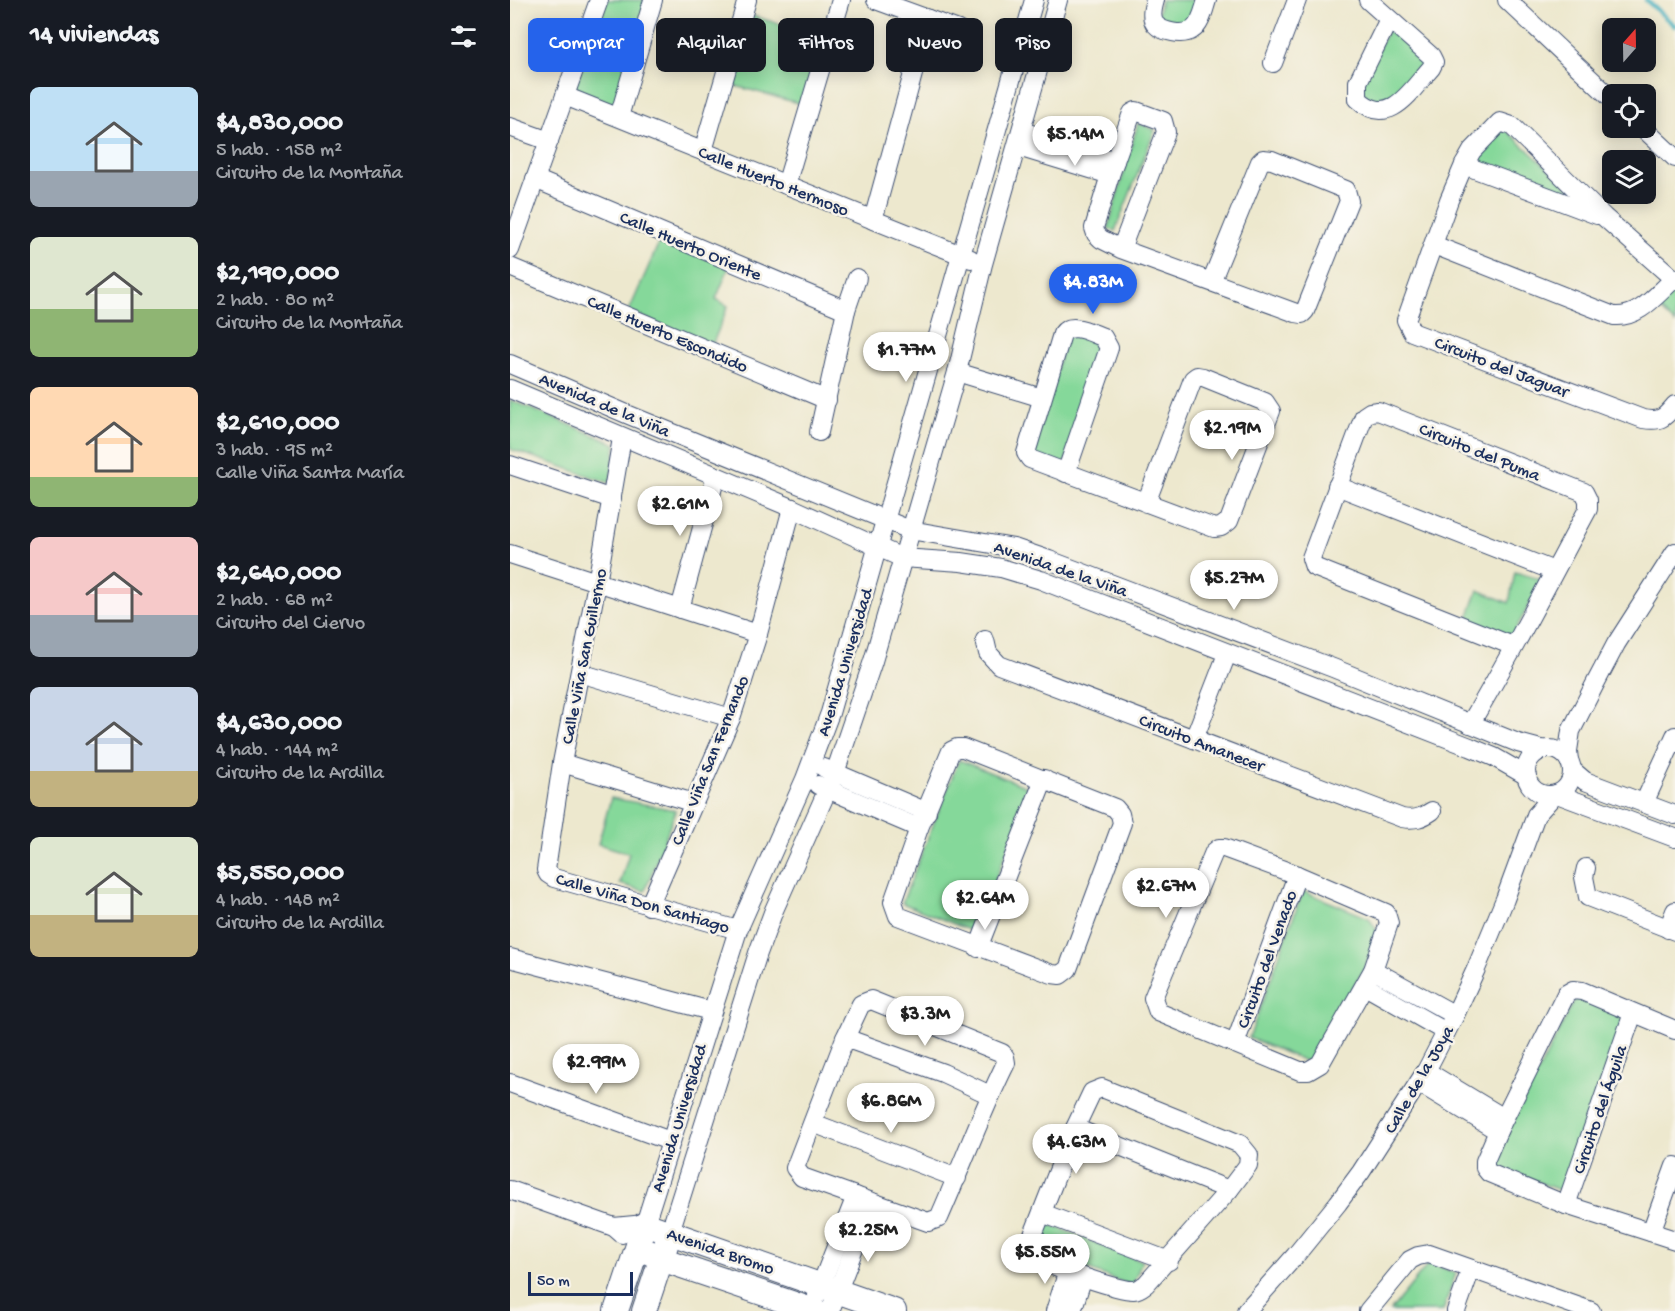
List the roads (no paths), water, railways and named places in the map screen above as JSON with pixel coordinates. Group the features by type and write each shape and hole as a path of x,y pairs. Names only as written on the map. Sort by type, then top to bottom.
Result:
{"main road":[{"name":"Avenida Bromo","path":"641,1235 670,1232 823,1302"},
{"name":"Avenida Universidad","path":"644,1311 670,1232"},
{"name":"Avenida Bromo","path":"641,1235 662,1259 823,1302 894,1311"},
{"name":"Avenida Universidad","path":"616,1311 641,1235"}],"street":[{"path":"510,250 599,0"},
{"path":"619,117 653,0"},
{"path":"703,151 747,0"},
{"path":"786,185 841,0"},
{"path":"876,0 925,18"},
{"name":"Avenida Universidad","path":"641,1235 738,930 808,771 848,655 1034,0"},
{"name":"Avenida Universidad","path":"670,1232 758,953 774,909 832,781 873,661 957,372 983,264 1058,0"},
{"path":"1155,0 1153,18 1155,24 1164,29 1184,32 1193,30 1198,24 1207,0"},
{"path":"1273,63 1298,0"},
{"path":"1368,0 1389,19 1431,57 1434,62 1399,103 1392,108 1377,111 1358,99 1356,89 1389,19"},
{"path":"1507,0 1602,90"},
{"path":"873,220 913,72"},
{"name":"Calle Huerto Hermoso","path":"565,96 983,264"},
{"path":"1121,249 1166,132 1163,122 1140,111 1132,113 1094,228 1096,234 1121,249 1211,282 1302,314 1349,201 1346,190 1272,160 1263,159 1211,282"},
{"name":"Circuito del Jaguar","path":"1434,245 1614,316 1626,317 1636,312 1675,279 1604,217 1506,122 1500,122 1472,151 1464,165 1449,200 1406,320 1412,332 1643,419 1655,421 1665,417 1675,405"},
{"path":"510,127 549,141"},
{"path":"1654,138 1675,158"},
{"path":"1020,139 1112,168"},
{"name":"Circuito del Jaguar","path":"1464,165 1604,217"},
{"name":"Calle Huerto Oriente","path":"536,179 846,310"},
{"name":"Calle Huerto Escondido","path":"510,267 827,400"},
{"path":"819,432 846,310 857,278"},
{"path":"1066,473 1109,348 1103,337 1071,327 1065,329 1062,334 1042,398 1026,453 1030,459 1066,473 1146,503 1214,528 1229,521 1271,411 1269,406 1265,402 1203,377 1197,376 1193,379 1146,503"},
{"name":"Avenida de la Viña","path":"510,364 640,420 910,530 1014,548 1333,668 1518,743 1547,750"},
{"path":"957,372 1042,398"},
{"name":"Avenida de la Viña","path":"510,389 792,508 902,558 961,562 1001,568 1041,580 1494,757 1530,782"},
{"name":"Circuito del Puma","path":"1470,724 1501,672 1588,509 1588,500 1584,492 1389,415 1378,411 1370,412 1364,416 1337,486 1311,558 1314,567 1513,646"},
{"name":"Calle Viña San Guillermo","path":"548,874 546,870 562,763 622,438"},
{"path":"510,465 612,499"},
{"path":"680,609 716,476"},
{"path":"1337,486 1554,571"},
{"name":"Calle Viña San Fernando","path":"649,906 730,718 758,634 792,508"},
{"path":"1675,552 1616,644 1571,731 1565,739 1530,760 1530,782 1542,794 1556,794 1675,838"},
{"path":"510,554 758,634"},
{"path":"1166,629 1175,608"},
{"name":"Circuito Amanecer","path":"985,640 988,653 999,665 1402,818 1424,817 1432,811"},
{"path":"1194,739 1227,654"},
{"path":"1324,691 1333,668"},
{"path":"580,673 730,718"},
{"path":"1556,794 1569,784 1568,741 1571,731"},
{"path":"1644,802 1675,736"},
{"path":"957,748 963,748 1115,808 1120,814 1122,823 1068,969 1060,975 1052,974 898,916 893,902 919,828 927,812 951,751 957,748"},
{"path":"1547,750 1560,753 1585,781 1675,815"},
{"path":"562,763 694,803"},
{"path":"808,771 927,812"},
{"path":"978,948 1044,779"},
{"path":"832,781 919,828"},
{"name":"Calle de la Joya","path":"1530,782 1536,815"},
{"name":"Calle de la Joya","path":"1246,1311 1295,1257 1338,1203 1361,1172 1422,1077 1455,1015 1505,899 1536,815 1556,794"},
{"name":"Circuito del Venado","path":"1224,848 1298,875 1386,913 1389,923 1369,978 1320,1064 1314,1069 1300,1071 1158,1012 1153,998 1214,852 1224,848"},
{"path":"1586,868 1584,877 1588,897 1672,930 1675,910"},
{"name":"Calle Viña Don Santiago","path":"548,874 554,878 738,930"},
{"name":"Circuito del Venado","path":"1234,1044 1298,875"},
{"path":"510,958 711,1011"},
{"path":"1369,978 1455,1015"},
{"path":"1369,978 1446,1032"},
{"path":"1675,1030 1582,991 1573,990 1566,994 1485,1161 1485,1168 1489,1173 1566,1205 1675,1240"},
{"path":"871,1000 1002,1053 1006,1063 990,1095 957,1178 939,1218 934,1221 928,1222 802,1177 795,1168 845,1038 861,1004 871,1000"},
{"name":"Circuito del Águila","path":"1566,1205 1633,1013"},
{"path":"845,1038 943,1073 990,1095"},
{"path":"1422,1077 1501,1125"},
{"path":"510,1083 670,1141"},
{"path":"1102,1088 1240,1144 1249,1155 1248,1165 1229,1191 1169,1261 1146,1284 1133,1290 1076,1274 1036,1257 1031,1249 1031,1240 1075,1128 1092,1092 1102,1088"},
{"path":"813,1123 957,1178"},
{"path":"1075,1128 1229,1191"},
{"path":"1651,1232 1675,1166"},
{"name":"Avenida Bromo","path":"510,1190 641,1235"},
{"path":"823,1302 864,1199"},
{"path":"1042,1212 1169,1261"},
{"path":"1368,1311 1410,1260 1430,1254 1472,1269 1555,1305 1591,1311"},
{"path":"1456,1311 1472,1269"},
{"path":"1055,1311 1076,1274"},
{"path":"1072,1311 1076,1274"}],"waterway":[{"path":"1646,0 1675,26"}]}
